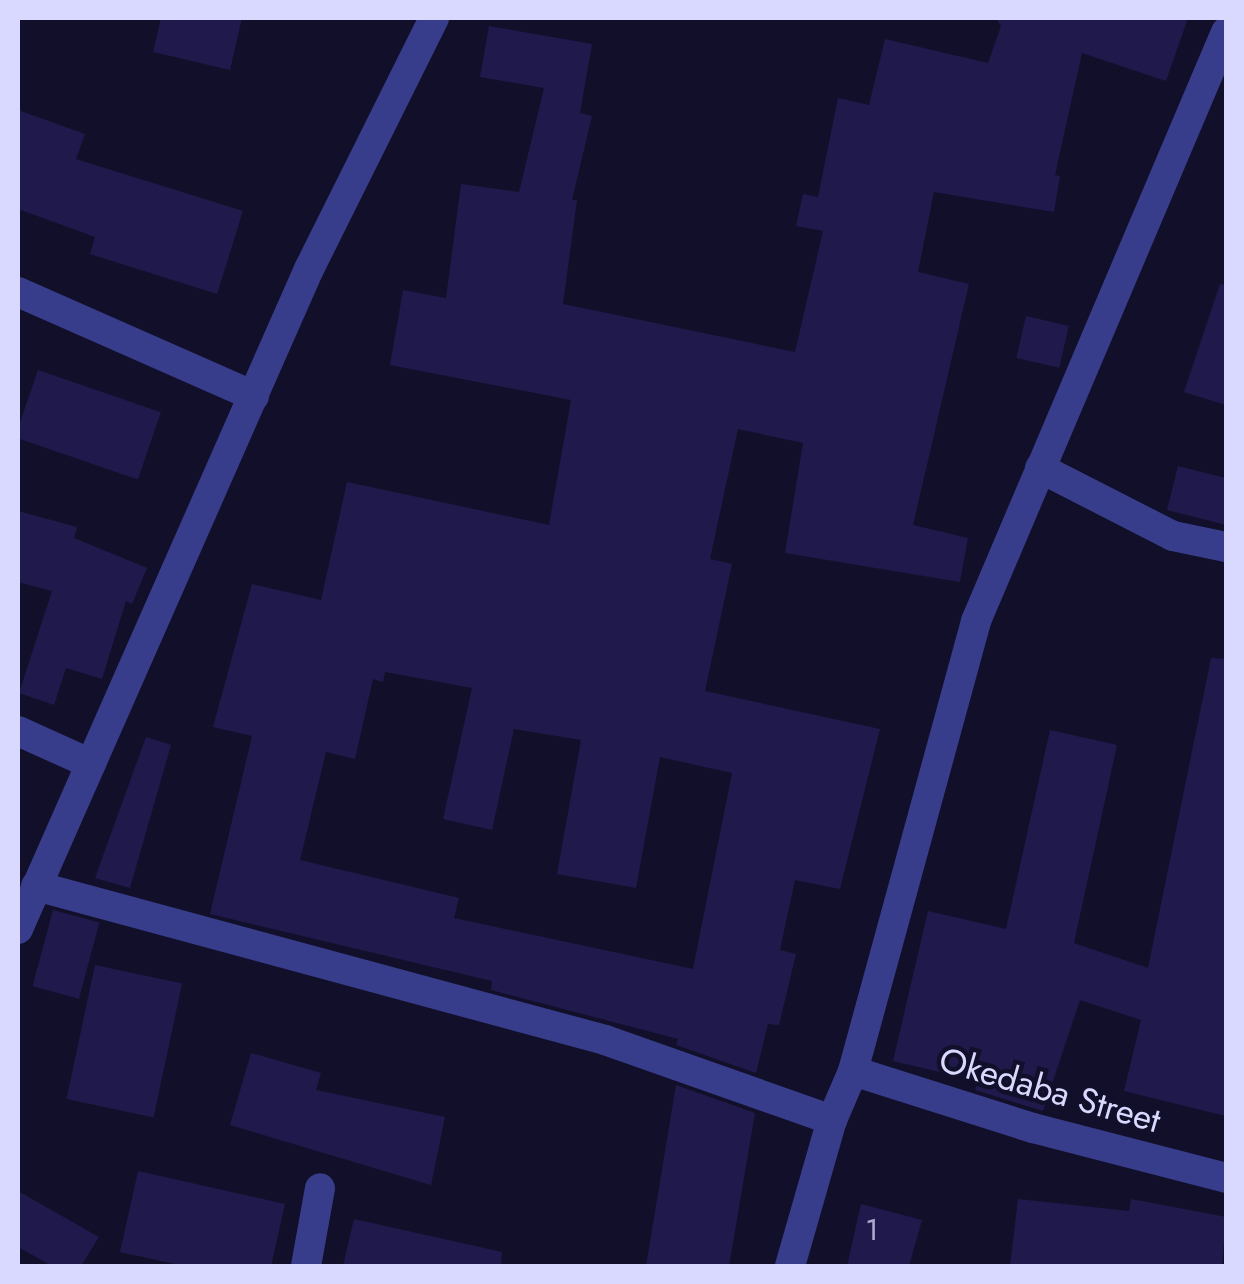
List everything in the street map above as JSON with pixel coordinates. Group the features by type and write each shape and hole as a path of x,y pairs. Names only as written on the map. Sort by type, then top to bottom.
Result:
{"street":[{"path":"18,929 254,396 434,18"},
{"path":"790,1266 832,1120 853,1072 976,621 1226,32"},
{"path":"18,292 254,396"},
{"path":"1040,468 1173,536 1226,546"},
{"path":"18,732 91,764"},
{"path":"36,886 605,1040 832,1120"},
{"name":"Okedaba Street","path":"853,1072 1033,1128 1226,1178"},
{"path":"306,1266 320,1188"}],"building":[{"path":"161,18 242,18 230,70 153,52"},
{"path":"996,18 1188,18 1166,81 1082,53 1055,175 1060,176 1054,212 934,192 918,272 969,284 913,525 968,538 960,582 785,553 803,443 738,429 710,559 732,564 705,691 880,729 840,889 795,880 780,950 796,954 779,1025 768,1024 756,1073 676,1045 678,1039 491,990 492,981 210,914 252,736 213,727 252,584 321,600 347,482 549,525 571,400 390,365 403,290 446,298 461,184 519,192 544,88 480,77 489,26 592,44 580,113 592,116 572,200 577,200 563,304 795,352 823,231 796,226 803,194 818,197 838,98 869,105 885,39 988,63 1001,26","holes":["385,672 472,688 443,819 492,830 514,729 581,740 557,874 636,888 660,757 732,773 693,969 454,918 459,898 300,860 326,752 355,759 373,679 383,682"]},
{"path":"18,110 85,134 76,159 243,211 217,294 90,254 95,237 18,209"},
{"path":"1220,284 1226,285 1226,405 1184,392"},
{"path":"1026,316 1069,326 1059,368 1016,358"},
{"path":"38,370 161,412 138,479 18,438"},
{"path":"1178,466 1226,478 1226,525 1167,510"},
{"path":"18,511 77,527 74,538 147,568 132,604 126,601 102,679 66,668 54,705 19,693 52,591 18,582"},
{"path":"1211,658 1226,659 1226,1116 1124,1091 1141,1020 1080,1000 1043,1111 975,1090 978,1081 893,1061 928,911 1006,929 1050,730 1117,745 1074,943 1148,968"},
{"path":"146,737 171,745 130,888 95,878"},
{"path":"53,910 99,922 79,999 33,986"},
{"path":"95,965 182,984 154,1118 67,1099"},
{"path":"251,1053 321,1073 316,1090 445,1117 431,1185 230,1125"},
{"path":"676,1085 755,1113 729,1266 646,1266"},
{"path":"138,1171 285,1204 271,1266 184,1266 120,1252"},
{"path":"18,1191 99,1237 81,1266 52,1266 18,1247"},
{"path":"1018,1199 1129,1211 1131,1199 1226,1217 1222,1266 1010,1266"},
{"path":"861,1204 922,1220 909,1266 847,1266"},
{"path":"354,1219 502,1252 501,1266 343,1266"}]}
